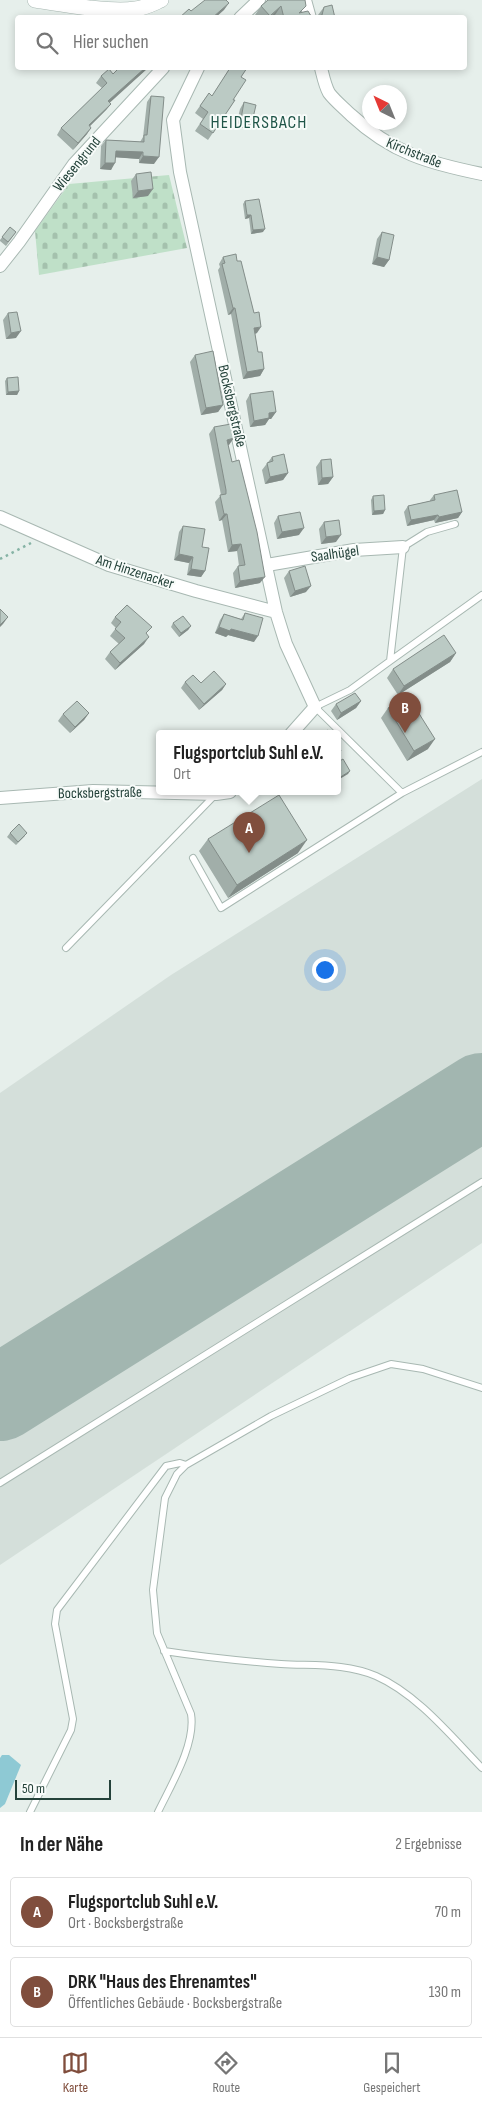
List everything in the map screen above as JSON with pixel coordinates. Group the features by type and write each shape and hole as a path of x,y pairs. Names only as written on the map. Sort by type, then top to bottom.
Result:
{"street":[{"path":"35,0 109,9 134,10 161,0"},
{"path":"243,15 260,0"},
{"path":"305,0 309,15"},
{"name":"Wiesengrund","path":"0,266 74,164 160,70"},
{"name":"Bocksbergstraße","path":"197,70 173,120 179,163 276,612 286,644 315,708"},
{"name":"Kirchstraße","path":"322,70 329,92 362,126 380,140 417,158 482,174"},
{"name":"Am Hinzenacker","path":"0,516 109,565 276,612"},
{"name":"Saalhügel","path":"267,565 354,550 403,546"},
{"path":"295,730 315,708"},
{"name":"Bocksbergstraße","path":"0,798 93,791 156,793"}],"lane":[{"path":"390,661 403,546 427,532 455,524"},
{"path":"338,730 315,708 350,690 456,616 482,595"},
{"path":"341,733 402,793"},
{"path":"193,858 221,908 402,793 482,752"},
{"path":"66,948 215,795"},
{"path":"0,1483 482,1182"},
{"path":"158,1812 188,1746 193,1727 191,1714 164,1651 154,1619 153,1590 161,1518 165,1498 177,1474 186,1465 271,1416 350,1378 391,1364 423,1369 482,1388"},
{"path":"30,1812 71,1730 73,1719 55,1624 57,1610 166,1466 180,1463 186,1465"},
{"path":"164,1651 216,1658 350,1668 376,1676 397,1688 431,1715 482,1768"}],"path":[{"path":"0,559 44,536"}],"shaded area":[{"path":"482,779 482,1243 0,1565 0,1093 171,975"}],"green space":[{"path":"169,175 187,248 39,275 35,231 69,184"}],"water":[{"path":"2,1755 9,1755 21,1765 5,1804 0,1808 0,1758"}],"building":[{"path":"205,0 226,0 229,3 215,15 182,15 189,9 191,11"},
{"path":"268,0 305,0 306,6 299,13 308,11 310,15 283,15 281,6 269,15 261,6"},
{"path":"332,5 334,15 322,15 324,7"},
{"path":"108,70 113,74 117,70 143,70 108,101 111,104 89,125 91,128 78,143 61,128 107,83 101,76"},
{"path":"229,70 246,70 241,77 246,80 213,133 200,124 208,112 200,106 209,93 212,96"},
{"path":"151,96 164,97 159,157 143,156 143,152 116,151 115,163 105,163 106,140 144,142 144,135 147,135"},
{"path":"244,102 256,105 252,122 241,119"},
{"path":"151,172 153,189 138,191 136,174"},
{"path":"259,199 265,229 253,230 251,215 247,215 245,201"},
{"path":"10,227 16,232 8,242 2,237"},
{"path":"382,232 394,235 389,260 377,257"},
{"path":"236,254 237,261 241,261 254,313 259,312 261,327 254,328 258,352 262,352 264,369 247,372 235,308 233,308 222,264 225,263 223,257"},
{"path":"17,312 21,331 11,333 8,313"},
{"path":"213,351 223,405 206,408 195,355"},
{"path":"18,377 19,391 8,392 7,378"},
{"path":"273,391 276,412 269,413 269,418 254,421 250,394"},
{"path":"231,424 234,438 227,440 232,462 239,460 257,532 265,577 240,581 238,566 245,565 241,544 232,545 227,514 224,514 220,495 226,494 226,490 214,427"},
{"path":"284,454 288,473 270,477 267,463 273,461 272,457"},
{"path":"331,459 333,477 322,478 321,460"},
{"path":"457,490 462,512 411,520 408,506 435,500 434,495"},
{"path":"384,495 385,510 374,511 373,496"},
{"path":"300,512 304,528 282,532 278,516"},
{"path":"339,520 341,535 326,537 324,522"},
{"path":"183,526 205,529 202,547 209,548 205,571 191,569 193,557 179,554"},
{"path":"305,566 311,586 295,591 289,571"},
{"path":"127,605 152,627 146,633 149,637 120,663 110,652 125,638 115,629 121,622 115,617"},
{"path":"0,609 8,617 0,625"},
{"path":"245,613 263,618 258,636 219,627 224,614 243,620"},
{"path":"183,616 191,626 181,633 173,623"},
{"path":"444,635 456,653 404,686 393,669"},
{"path":"214,671 226,684 204,704 185,682 193,675 201,683"},
{"path":"355,693 361,701 341,713 336,704"},
{"path":"408,696 435,739 414,751 388,708"},
{"path":"77,701 89,713 75,727 63,714"},
{"path":"343,759 350,771 341,777 341,760"},
{"path":"279,795 307,840 237,885 208,839"},
{"path":"19,824 27,833 18,842 10,833"}],"runway":[{"path":"0,1398 482,1096"}],"place":[{"name":"DRK \"Haus des Ehrenamtes\"","path":"405,733"},
{"name":"Flugsportclub Suhl e.V.","path":"249,853"}],"district":[{"name":"HEIDERSBACH","path":"259,122"}]}
